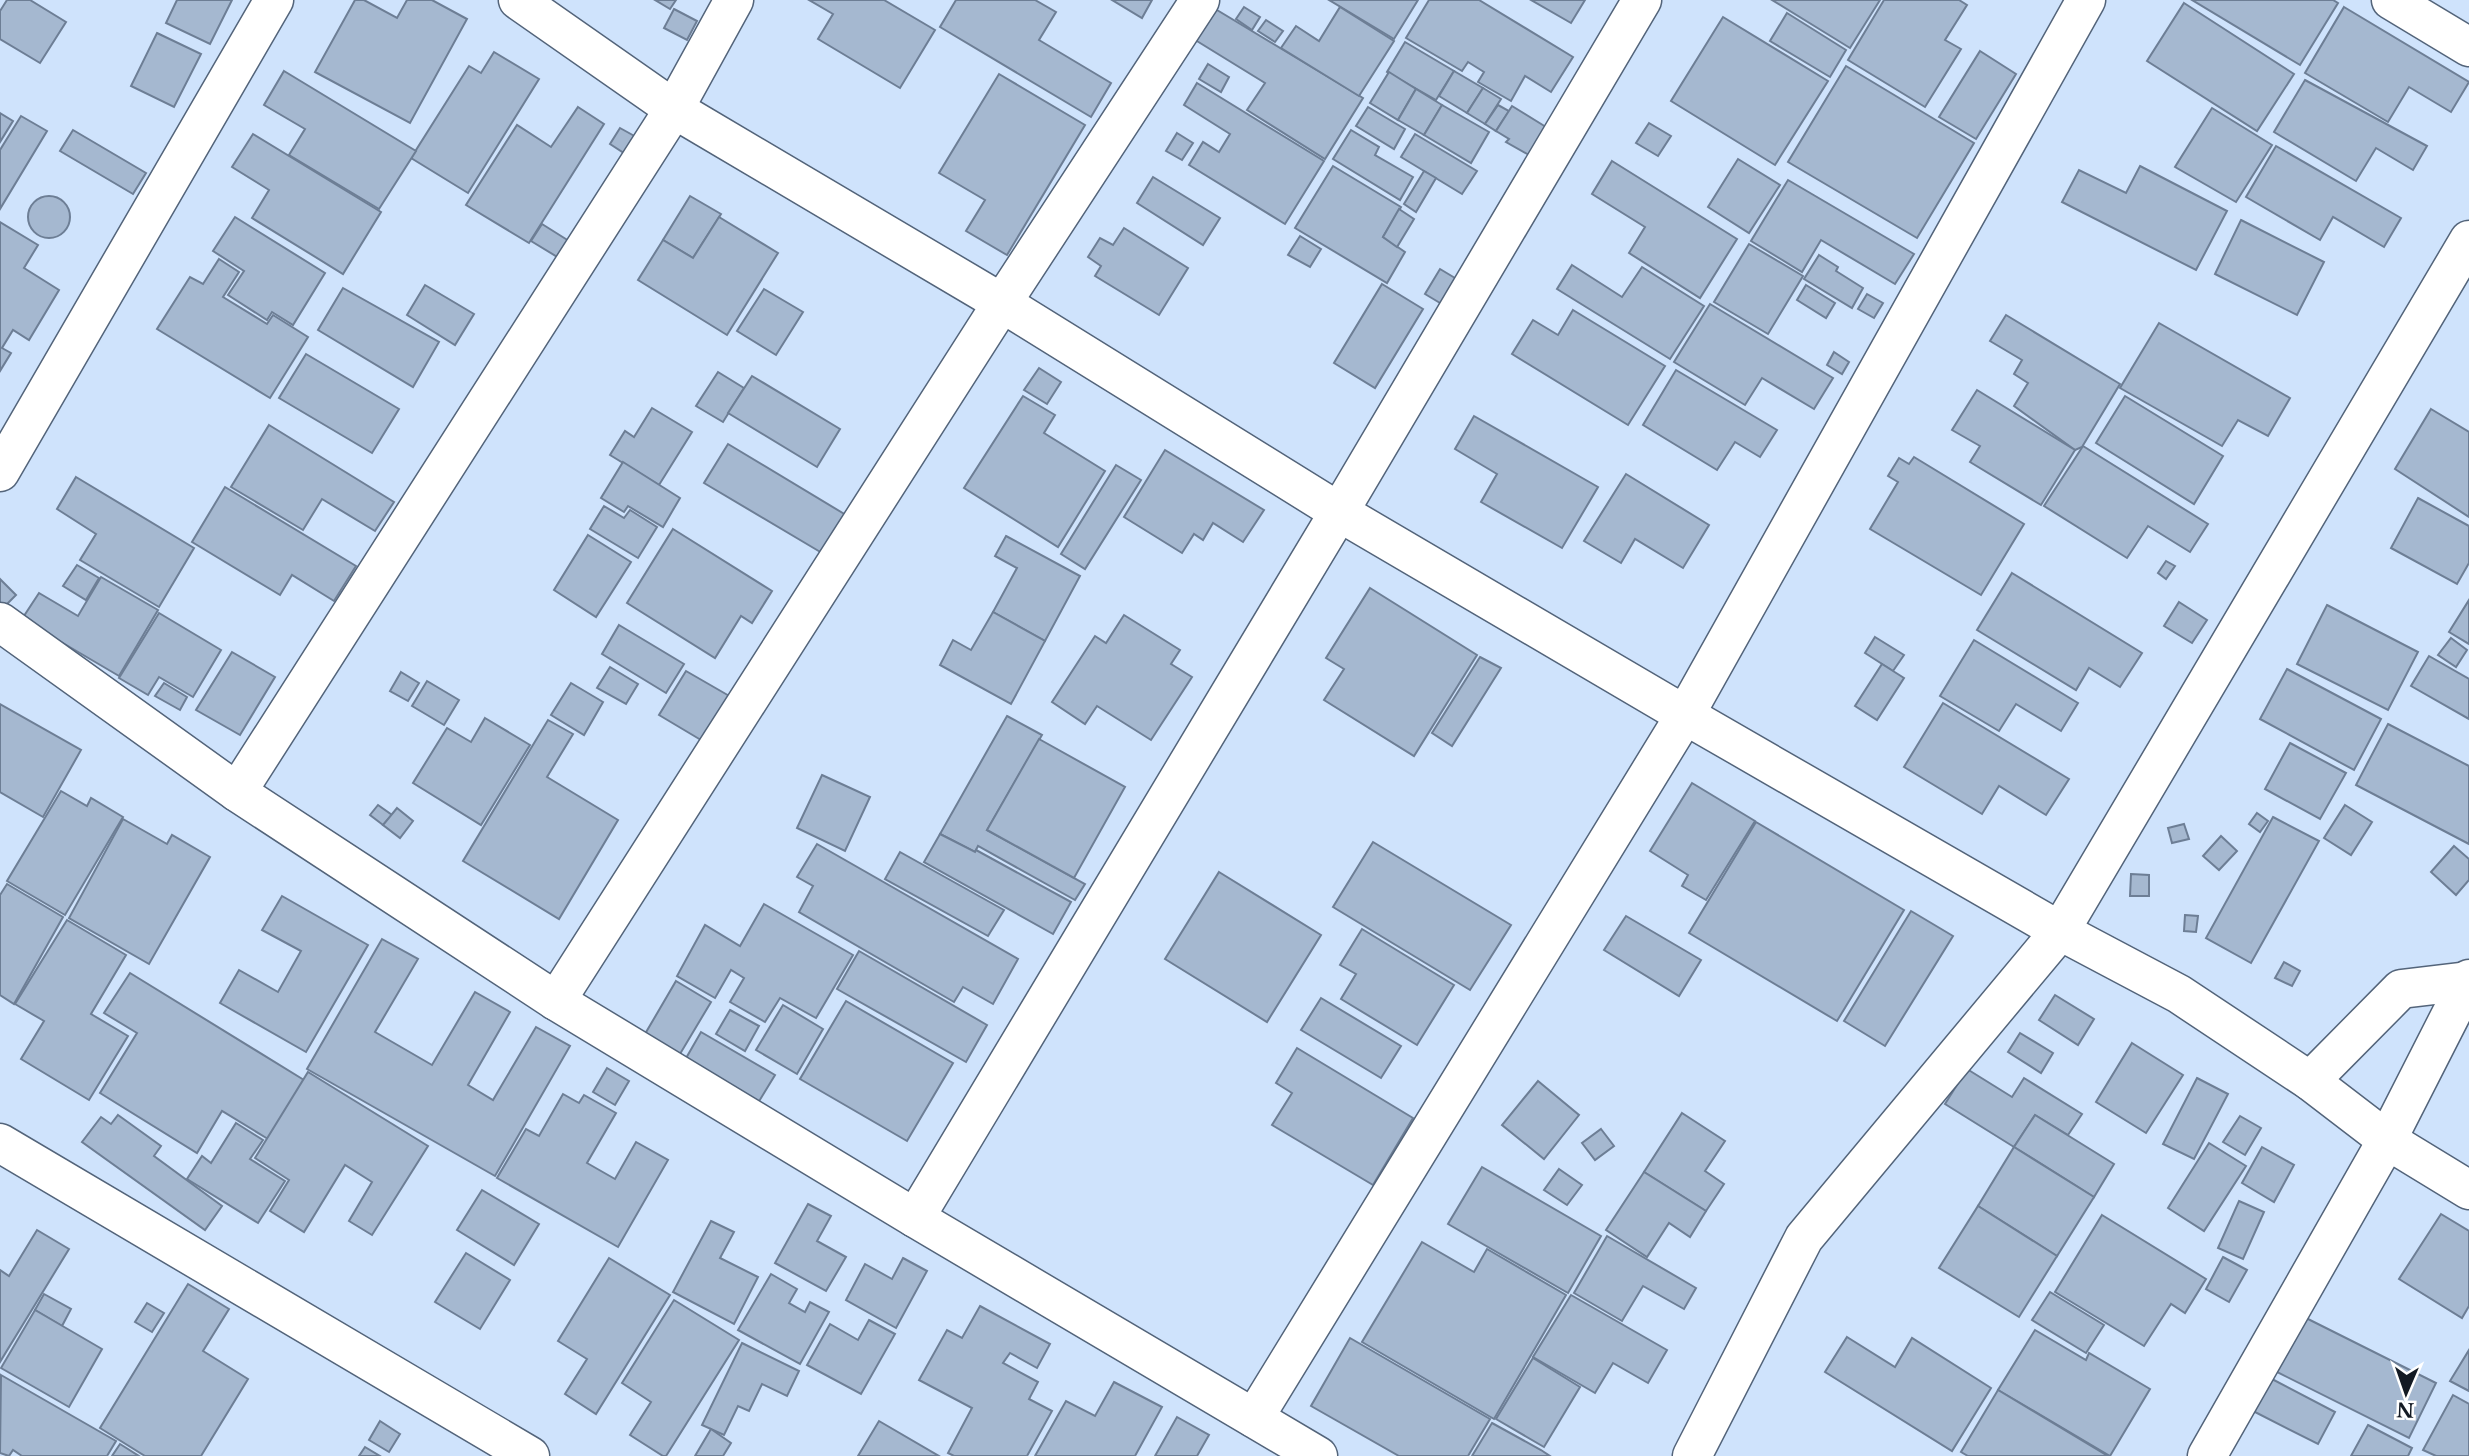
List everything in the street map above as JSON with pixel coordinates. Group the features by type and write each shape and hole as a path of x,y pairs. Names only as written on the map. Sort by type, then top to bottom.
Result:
{"street":[{"path":"0,472 275,0"},
{"path":"518,0 674,109 1002,303 1339,512 2060,931 2179,993 2310,1081 2387,1140 2469,1190"},
{"path":"237,792 674,109 734,0"},
{"path":"556,1001 1002,303 1200,0"},
{"path":"915,1218 1339,512 1642,0"},
{"path":"1254,1418 1685,715 2086,0"},
{"path":"2391,0 2469,47"},
{"path":"1692,1456 1804,1238 2060,931 2469,240"},
{"path":"0,622 237,792 556,1001 915,1218 1318,1456"},
{"path":"2310,1081 2401,989 2468,979"},
{"path":"2207,1456 2387,1140 2468,979"},
{"path":"0,1143 530,1456"}],"building":[{"path":"7,0 30,0 66,22 40,63 0,39 0,11"},
{"path":"177,0 232,0 210,44 166,23"},
{"path":"355,0 364,0 397,18 407,0 432,0 467,19 410,123 315,72"},
{"path":"655,0 676,0 670,9"},
{"path":"809,0 884,0 935,30 900,88 818,39 833,14"},
{"path":"956,0 1035,0 1056,12 1039,40 1111,83 1091,117 940,27"},
{"path":"1112,0 1152,0 1142,18"},
{"path":"1329,0 1418,0 1394,39"},
{"path":"1429,0 1479,0 1573,57 1551,92 1525,76 1511,101 1478,82 1484,72 1468,62 1462,71 1406,38"},
{"path":"1531,0 1585,0 1571,23"},
{"path":"1772,0 1880,0 1850,48"},
{"path":"1884,0 1959,0 1967,5 1945,40 1961,49 1925,107 1848,60"},
{"path":"2192,0 2333,0 2338,3 2300,65"},
{"path":"2184,3 2294,74 2257,131 2147,61"},
{"path":"1212,7 1363,98 1325,159 1247,110 1265,83 1192,38"},
{"path":"1244,7 1260,17 1252,30 1236,19"},
{"path":"1340,7 1394,41 1359,96 1281,48 1296,26 1319,41"},
{"path":"2344,7 2469,82 2451,112 2409,87 2388,122 2305,73"},
{"path":"674,9 697,21 687,40 664,28"},
{"path":"1787,13 1846,50 1830,77 1770,41"},
{"path":"1723,17 1828,81 1775,165 1671,101"},
{"path":"1266,20 1283,31 1275,42 1258,31"},
{"path":"157,33 201,54 174,107 131,86"},
{"path":"1405,42 1454,71 1436,100 1387,72"},
{"path":"1980,51 2016,74 1976,139 1939,117"},
{"path":"494,52 539,79 468,193 411,158 469,66 481,73"},
{"path":"1208,64 1229,77 1221,92 1199,79"},
{"path":"1846,66 1974,143 1917,238 1788,162"},
{"path":"284,71 416,151 379,209 289,155 305,129 264,105"},
{"path":"1454,71 1483,88 1467,113 1439,96"},
{"path":"1389,72 1416,89 1398,120 1370,103"},
{"path":"999,74 1085,125 1007,255 966,231 985,200 939,173"},
{"path":"2305,80 2427,146 2413,170 2376,148 2356,181 2274,132"},
{"path":"1197,83 1324,161 1285,224 1189,165 1203,142 1219,152 1230,134 1184,105"},
{"path":"1483,88 1501,99 1485,124 1467,113"},
{"path":"1416,89 1442,105 1424,135 1398,120"},
{"path":"1442,105 1489,132 1471,163 1424,135"},
{"path":"1498,105 1509,111 1496,131 1485,124"},
{"path":"1512,106 1546,127 1529,155 1506,142 1509,139 1496,131"},
{"path":"578,107 604,124 529,243 466,205 517,125 551,147"},
{"path":"1368,107 1405,129 1394,149 1356,126"},
{"path":"2212,108 2272,145 2236,202 2175,167"},
{"path":"0,113 13,121 0,142"},
{"path":"21,116 47,131 0,209 0,150"},
{"path":"1649,123 1671,136 1658,156 1636,143"},
{"path":"620,128 638,138 627,155 610,144"},
{"path":"73,130 146,173 133,194 60,151"},
{"path":"1351,130 1379,147 1375,155 1413,177 1400,200 1333,159"},
{"path":"1177,133 1193,143 1182,160 1166,151"},
{"path":"253,134 381,212 343,274 252,218 269,190 232,167"},
{"path":"1415,134 1477,171 1462,194 1401,157"},
{"path":"2276,146 2401,218 2384,247 2333,217 2320,240 2246,197"},
{"path":"1738,159 1780,185 1749,233 1708,207"},
{"path":"1612,161 1737,239 1700,298 1629,253 1645,227 1592,194"},
{"path":"1333,166 1401,207 1383,237 1405,252 1387,283 1295,228"},
{"path":"2140,166 2227,211 2196,270 2062,202 2079,170 2126,193"},
{"path":"1424,171 1436,178 1416,212 1404,204"},
{"path":"1153,177 1220,218 1203,245 1137,203"},
{"path":"1788,180 1914,254 1895,284 1821,240 1802,272 1751,241"},
{"path":"49,196 64,202 70,217 64,232 49,238 34,232 28,217 34,202"},
{"path":"690,196 721,214 693,258 663,240"},
{"path":"1399,209 1414,219 1397,247 1383,237"},
{"path":"235,217 325,273 293,325 272,312 267,320 228,295 244,271 213,251"},
{"path":"719,217 778,253 727,335 638,280 663,240 693,258"},
{"path":"2241,220 2324,262 2297,315 2215,274"},
{"path":"0,222 38,245 24,268 59,290 29,340 13,330 2,348 11,353 0,371"},
{"path":"542,224 569,241 559,258 531,241"},
{"path":"1124,228 1188,268 1159,315 1095,276 1101,266 1088,257 1100,238 1113,245"},
{"path":"1300,236 1321,249 1310,267 1288,255"},
{"path":"1749,244 1803,276 1768,334 1714,302"},
{"path":"1819,255 1838,267 1836,271 1863,288 1852,308 1804,279"},
{"path":"219,259 239,272 223,297 267,324 273,315 308,337 270,398 157,329 190,277 203,284"},
{"path":"1572,265 1622,297 1642,267 1704,306 1670,359 1557,289"},
{"path":"1440,269 1460,281 1445,306 1425,294"},
{"path":"1382,284 1423,309 1375,388 1334,363"},
{"path":"425,285 474,314 455,345 407,315"},
{"path":"1806,285 1835,303 1826,318 1797,300"},
{"path":"343,288 439,342 413,387 318,330"},
{"path":"764,289 803,312 776,355 737,331"},
{"path":"1867,294 1883,303 1874,318 1858,309"},
{"path":"1710,304 1833,378 1814,409 1762,378 1745,405 1674,362"},
{"path":"1573,310 1665,366 1628,425 1512,354 1533,320 1558,335"},
{"path":"2006,315 2120,384 2082,447 2075,450 2014,406 2028,383 2014,374 2022,360 1990,341"},
{"path":"2159,323 2290,398 2268,436 2238,420 2222,446 2120,388"},
{"path":"1834,352 1849,362 1842,374 1827,365"},
{"path":"306,354 399,409 372,453 279,398"},
{"path":"1039,368 1061,382 1047,404 1024,390"},
{"path":"1676,370 1777,430 1760,457 1735,442 1717,470 1643,425"},
{"path":"718,372 744,388 723,422 696,406"},
{"path":"752,376 840,429 817,467 728,413"},
{"path":"1977,390 2075,450 2041,505 1970,462 1980,446 1952,430"},
{"path":"1023,396 1055,415 1044,433 1105,471 1058,547 964,488"},
{"path":"2125,396 2223,456 2194,504 2096,443"},
{"path":"652,408 692,432 659,485 610,455 625,431 634,437"},
{"path":"2431,409 2469,432 2469,517 2395,469"},
{"path":"1474,416 1598,487 1562,548 1481,502 1497,474 1455,449"},
{"path":"269,425 394,502 375,531 322,499 303,530 231,487"},
{"path":"728,444 846,515 822,553 704,483"},
{"path":"2083,446 2208,524 2190,552 2148,526 2127,558 2044,506"},
{"path":"1165,450 1264,510 1243,542 1213,523 1203,540 1194,534 1182,553 1124,517"},
{"path":"1914,457 2024,524 1981,595 1870,529 1898,482 1888,476 1899,458 1909,464"},
{"path":"623,462 680,498 663,527 628,506 624,512 601,498"},
{"path":"1116,465 1141,480 1085,569 1061,554"},
{"path":"1626,474 1709,525 1683,568 1635,539 1621,563 1584,541"},
{"path":"76,477 194,548 159,607 80,560 96,534 57,509"},
{"path":"225,487 356,566 334,601 292,575 280,595 192,542"},
{"path":"2418,498 2469,526 2469,563 2457,584 2391,548"},
{"path":"604,506 624,518 630,510 657,527 638,558 590,529"},
{"path":"673,529 772,591 752,623 741,616 715,658 627,603"},
{"path":"588,535 631,562 596,617 554,590"},
{"path":"1006,536 1080,576 1045,641 993,612 1017,568 995,556"},
{"path":"2166,561 2175,566 2166,579 2158,573"},
{"path":"77,565 99,578 86,600 63,586"},
{"path":"2012,573 2142,653 2120,687 2089,668 2076,690 1977,630"},
{"path":"101,577 158,610 119,676 22,619 39,593 78,616"},
{"path":"0,579 16,595 2,609 0,607"},
{"path":"1370,588 1477,655 1414,756 1324,700 1344,669 1326,658"},
{"path":"2469,600 2469,644 2449,632"},
{"path":"2179,602 2207,620 2192,643 2164,626"},
{"path":"2327,605 2418,652 2388,710 2297,664"},
{"path":"993,612 1045,641 1011,704 940,665 953,640 971,650"},
{"path":"159,613 221,650 193,697 159,677 148,695 119,678"},
{"path":"1124,615 1180,650 1171,664 1192,677 1151,740 1097,706 1085,724 1052,702 1095,636 1106,643"},
{"path":"619,625 684,664 666,693 602,654"},
{"path":"1875,637 1904,655 1893,671 1865,653"},
{"path":"2451,638 2467,650 2456,667 2438,655"},
{"path":"1974,640 2078,703 2061,731 2016,704 1999,731 1940,696"},
{"path":"232,652 275,677 240,735 196,710"},
{"path":"2429,656 2469,679 2469,719 2411,686"},
{"path":"1480,657 1501,668 1452,746 1432,733"},
{"path":"1882,664 1904,678 1877,720 1855,706"},
{"path":"610,667 638,684 626,704 597,688"},
{"path":"2287,669 2381,719 2354,770 2260,719"},
{"path":"686,671 738,701 711,746 659,715"},
{"path":"401,672 419,683 408,701 390,691"},
{"path":"427,681 459,700 444,725 412,706"},
{"path":"164,683 187,697 180,710 155,696"},
{"path":"571,683 603,702 584,735 551,715"},
{"path":"1943,703 2069,779 2046,815 1999,786 1982,814 1904,767"},
{"path":"0,704 81,750 43,817 0,792"},
{"path":"1007,716 1042,735 987,830 1085,884 1075,900 978,846 975,852 940,834"},
{"path":"485,718 530,745 481,825 413,783 447,728 471,742"},
{"path":"548,720 573,734 547,777 618,820 559,919 463,861"},
{"path":"2388,724 2469,766 2469,844 2356,785"},
{"path":"1039,739 1125,787 1074,878 987,830"},
{"path":"2290,743 2346,773 2320,819 2265,789"},
{"path":"822,775 870,797 845,851 797,828"},
{"path":"1692,783 1755,821 1706,900 1682,886 1688,875 1650,851"},
{"path":"61,791 87,806 91,798 123,817 65,915 7,881"},
{"path":"378,805 392,815 383,825 370,815"},
{"path":"2345,805 2372,822 2351,855 2324,838"},
{"path":"397,808 413,821 400,838 383,825"},
{"path":"2257,813 2268,821 2260,832 2249,824"},
{"path":"2273,817 2319,841 2251,963 2206,938"},
{"path":"123,819 167,844 172,835 210,857 149,964 69,918"},
{"path":"1756,822 1904,910 1837,1021 1689,933"},
{"path":"2184,824 2189,839 2172,843 2168,828"},
{"path":"940,834 975,852 976,850 1071,902 1053,934 924,862"},
{"path":"2221,836 2237,851 2219,870 2203,856"},
{"path":"1373,842 1511,925 1470,990 1333,907"},
{"path":"817,844 1018,959 993,1004 963,987 954,1002 799,912 813,886 797,877"},
{"path":"2454,846 2469,859 2469,880 2456,895 2431,872"},
{"path":"900,852 1004,910 988,936 885,879"},
{"path":"1219,872 1321,935 1267,1022 1165,959"},
{"path":"2131,874 2149,875 2149,896 2130,896"},
{"path":"7,884 63,917 14,1004 0,995 0,895"},
{"path":"282,896 368,945 306,1052 220,1003 239,970 278,992 301,951 262,930"},
{"path":"764,904 853,955 816,1018 780,998 765,1022 730,1002 744,978 731,970 715,998 677,976 705,925 740,946"},
{"path":"1911,911 1953,936 1885,1046 1844,1021"},
{"path":"2185,915 2198,916 2196,932 2184,931"},
{"path":"1626,916 1701,960 1679,996 1604,950"},
{"path":"67,920 126,955 91,1014 128,1036 89,1100 21,1059 44,1021 15,1004"},
{"path":"1362,929 1454,985 1417,1045 1341,999 1356,974 1340,965"},
{"path":"382,939 418,959 375,1032 432,1065 475,992 510,1012 468,1085 493,1100 536,1027 570,1046 495,1176 307,1069"},
{"path":"859,951 987,1025 966,1062 837,989"},
{"path":"2284,962 2300,971 2292,986 2275,978"},
{"path":"130,973 304,1080 268,1139 222,1111 197,1153 100,1093 137,1033 104,1013"},
{"path":"676,981 711,1002 680,1054 645,1034"},
{"path":"2055,995 2094,1019 2078,1045 2039,1020"},
{"path":"1321,998 1401,1046 1381,1078 1301,1030"},
{"path":"846,1001 953,1063 907,1141 800,1079"},
{"path":"783,1005 823,1029 797,1074 756,1050"},
{"path":"730,1010 759,1026 745,1051 716,1034"},
{"path":"701,1032 775,1075 758,1103 685,1060"},
{"path":"2020,1033 2053,1053 2041,1073 2008,1052"},
{"path":"2132,1043 2183,1075 2146,1133 2096,1102"},
{"path":"1297,1048 1413,1118 1373,1185 1272,1125 1292,1093 1276,1083"},
{"path":"607,1068 629,1081 615,1105 593,1092"},
{"path":"1967,1069 2012,1097 2024,1078 2082,1114 2068,1135 2035,1115 2014,1147 1945,1104"},
{"path":"308,1072 428,1146 372,1235 349,1221 372,1182 345,1165 304,1232 270,1211 289,1180 255,1158"},
{"path":"2197,1078 2228,1094 2194,1159 2163,1144"},
{"path":"1538,1081 1579,1115 1544,1159 1502,1125"},
{"path":"563,1094 579,1103 584,1095 616,1113 587,1163 615,1179 636,1142 668,1160 618,1247 497,1178 526,1129 539,1136"},
{"path":"1682,1113 1725,1141 1705,1171 1724,1184 1706,1211 1644,1172"},
{"path":"118,1115 161,1146 154,1156 222,1206 205,1230 82,1142 101,1117 111,1124"},
{"path":"2035,1115 2114,1164 2094,1197 2014,1147"},
{"path":"2240,1116 2261,1128 2245,1155 2223,1142"},
{"path":"236,1123 263,1140 250,1159 285,1181 258,1223 187,1179 202,1156 211,1163"},
{"path":"1601,1129 1614,1146 1595,1160 1582,1143"},
{"path":"2209,1143 2246,1166 2204,1231 2168,1208"},
{"path":"2014,1147 2094,1197 2057,1256 1978,1206"},
{"path":"2262,1147 2294,1165 2274,1202 2242,1183"},
{"path":"1482,1167 1601,1236 1568,1293 1448,1224"},
{"path":"1559,1169 1582,1185 1567,1205 1544,1190"},
{"path":"1644,1172 1706,1211 1690,1237 1669,1223 1647,1257 1606,1230"},
{"path":"482,1190 539,1224 514,1265 457,1230"},
{"path":"2239,1201 2264,1212 2243,1259 2218,1248"},
{"path":"808,1204 831,1216 817,1241 846,1257 826,1291 775,1263"},
{"path":"1978,1206 2057,1256 2019,1317 1939,1268"},
{"path":"2441,1214 2469,1231 2469,1306 2462,1318 2399,1279"},
{"path":"2102,1215 2206,1279 2185,1313 2171,1304 2144,1346 2055,1292"},
{"path":"711,1221 734,1232 720,1258 758,1277 734,1324 673,1292"},
{"path":"37,1230 69,1249 0,1362 0,1270 9,1276"},
{"path":"1607,1236 1696,1288 1684,1309 1643,1286 1622,1321 1574,1293"},
{"path":"1422,1242 1474,1272 1487,1249 1566,1295 1494,1419 1362,1342"},
{"path":"466,1253 510,1280 480,1329 435,1302"},
{"path":"2223,1257 2247,1270 2229,1302 2206,1289"},
{"path":"609,1258 670,1295 596,1414 565,1394 587,1359 558,1341"},
{"path":"903,1258 927,1271 896,1328 846,1300 865,1264 892,1279"},
{"path":"771,1274 797,1289 789,1303 805,1312 810,1302 829,1312 800,1364 738,1330"},
{"path":"188,1284 229,1309 203,1351 248,1379 201,1456 145,1456 100,1428"},
{"path":"2050,1292 2104,1325 2086,1353 2032,1320"},
{"path":"44,1294 71,1309 62,1326 35,1310"},
{"path":"1571,1295 1667,1350 1648,1383 1613,1363 1595,1393 1533,1357"},
{"path":"674,1300 739,1340 666,1456 663,1456 630,1435 651,1402 622,1383"},
{"path":"147,1303 164,1313 152,1332 135,1322"},
{"path":"980,1306 1050,1344 1037,1368 1010,1353 1003,1363 1038,1382 1029,1399 1052,1411 1027,1456 954,1456 948,1453 972,1408 919,1380 947,1330 962,1338"},
{"path":"35,1310 102,1349 69,1407 1,1368"},
{"path":"2302,1316 2436,1383 2409,1438 2275,1371"},
{"path":"869,1320 895,1334 861,1394 807,1365 830,1324 858,1340"},
{"path":"2035,1330 2086,1360 2089,1353 2150,1389 2110,1456 1998,1390"},
{"path":"1847,1337 1895,1367 1912,1338 1991,1388 1952,1451 1825,1372"},
{"path":"1350,1338 1490,1419 1468,1456 1399,1456 1311,1406"},
{"path":"742,1343 799,1371 787,1396 762,1384 749,1411 738,1406 724,1435 702,1425"},
{"path":"2469,1350 2469,1391 2450,1381"},
{"path":"1533,1358 1580,1387 1544,1447 1496,1419"},
{"path":"1,1375 116,1441 107,1456 22,1456 13,1450 9,1456 0,1453"},
{"path":"2270,1378 2335,1412 2318,1444 2253,1411"},
{"path":"1114,1382 1162,1407 1135,1456 1035,1456 1066,1401 1095,1416"},
{"path":"1998,1390 2108,1456 1968,1456 1961,1452"},
{"path":"2453,1395 2469,1404 2469,1456 2436,1456 2423,1450"},
{"path":"1177,1417 1209,1435 1197,1456 1155,1456"},
{"path":"380,1421 400,1434 389,1452 369,1440"},
{"path":"879,1421 939,1456 858,1456"},
{"path":"1492,1423 1541,1450 1550,1456 1472,1456"},
{"path":"2368,1425 2412,1448 2408,1456 2351,1456"},
{"path":"711,1429 731,1443 723,1456 695,1456"},
{"path":"120,1444 139,1456 112,1456"},
{"path":"365,1447 380,1456 359,1456"}]}
